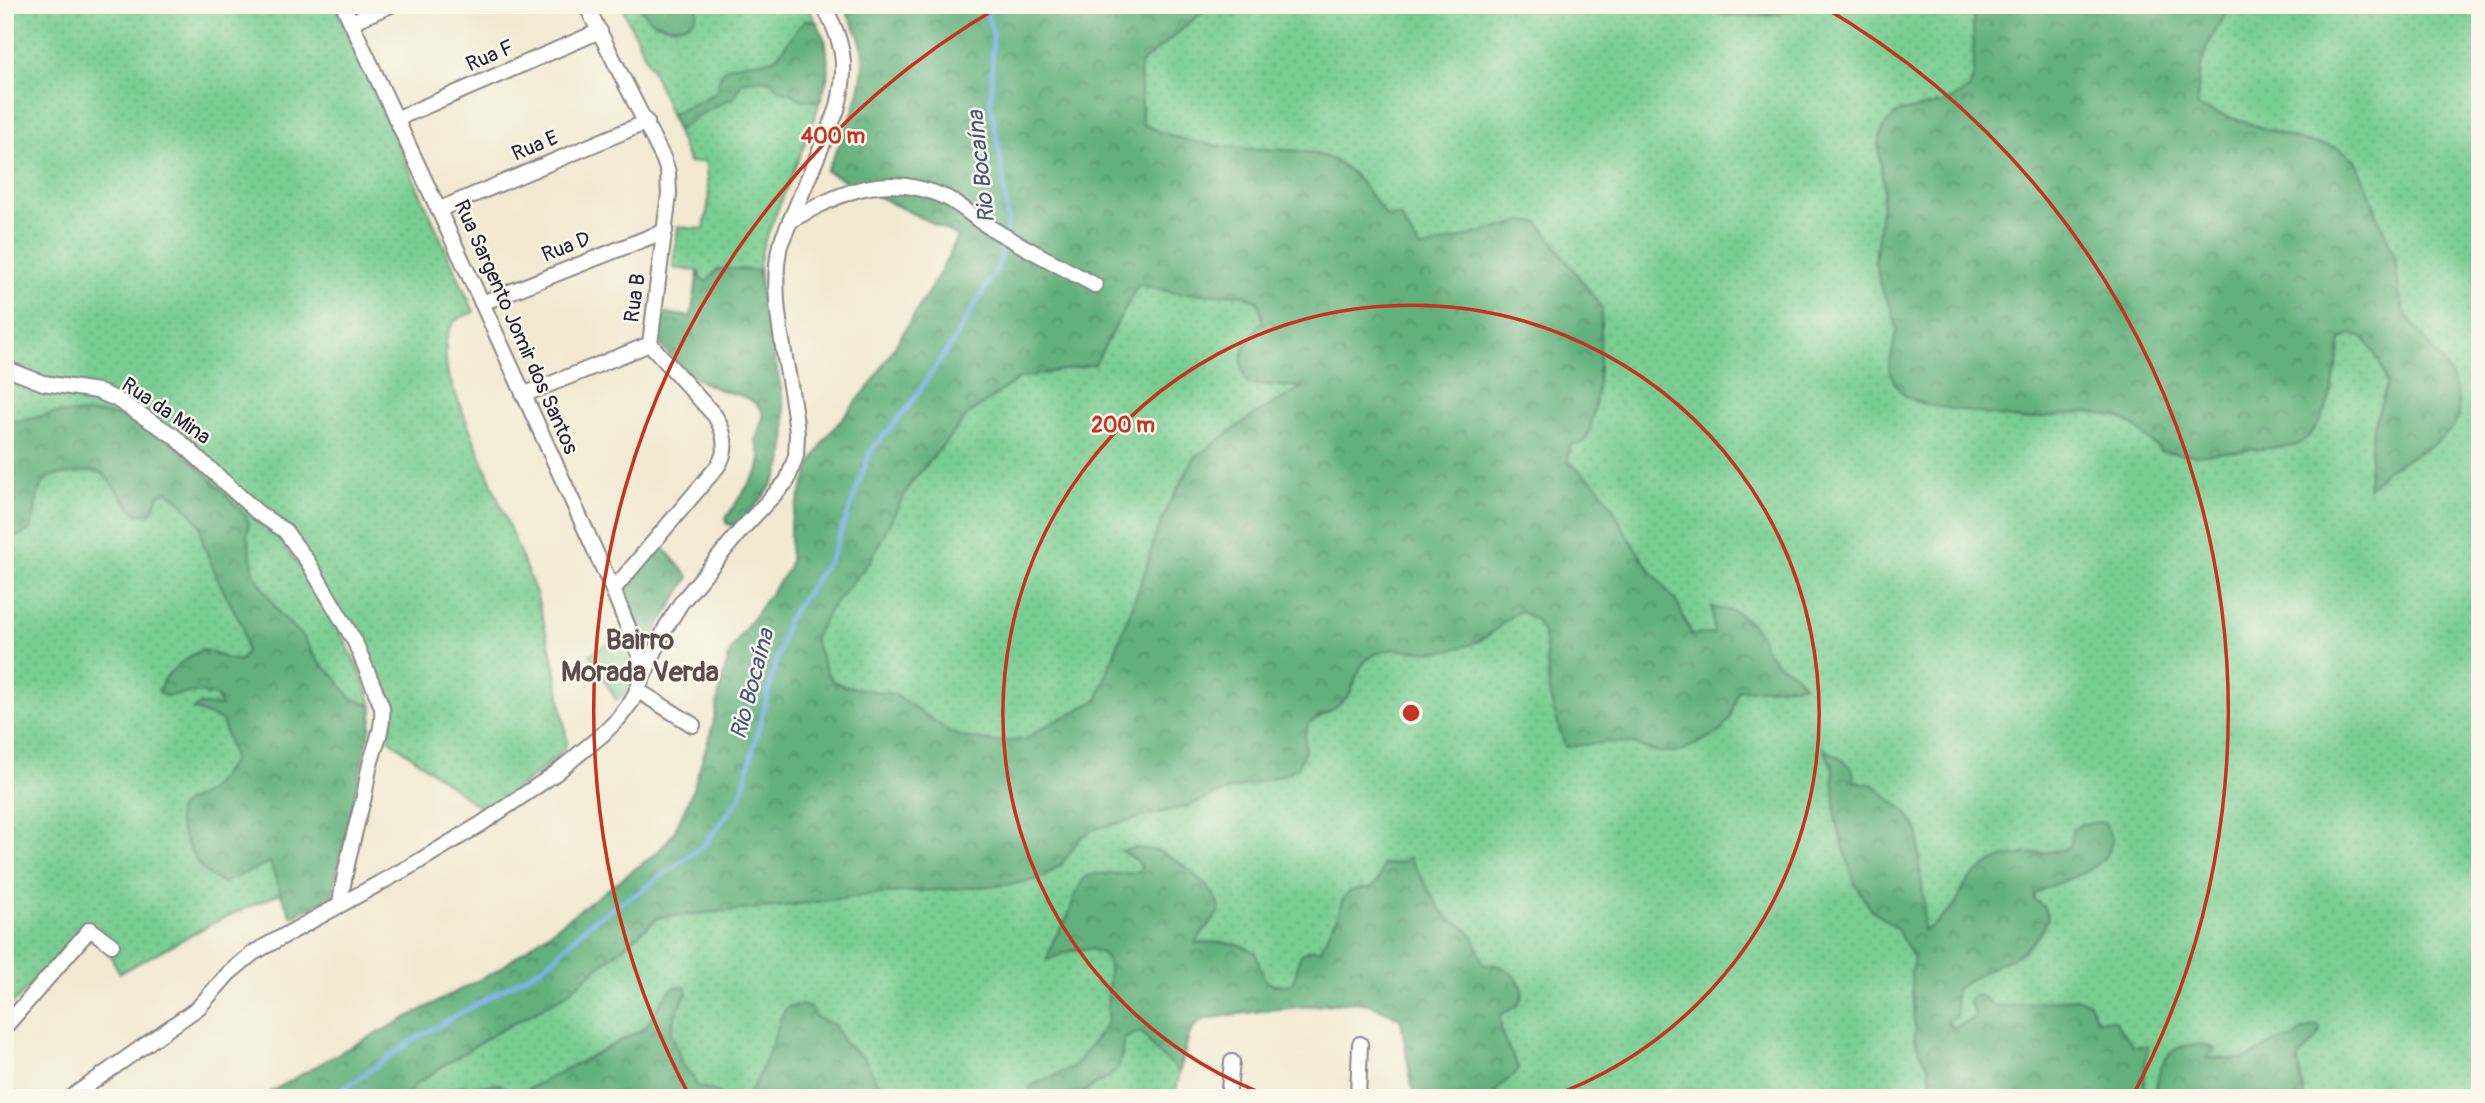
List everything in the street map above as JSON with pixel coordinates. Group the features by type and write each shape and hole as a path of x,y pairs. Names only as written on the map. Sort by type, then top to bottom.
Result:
{"street":[{"name":"Rua Sargento Jomir dos Santos","path":"343,5 440,209 645,669"},
{"path":"351,22 391,5"},
{"name":"Rua B","path":"586,5 647,122 668,172 669,194 650,344 715,416 724,436 724,449 717,467 612,590"},
{"path":"70,1098 199,1007 229,973 253,953 481,824 556,773 611,727 637,690 666,627 681,603 741,530 787,481 797,446 796,421 776,284 780,245 837,110 842,92 845,68 842,47 824,5"},
{"name":"Rua F","path":"396,119 600,32"},
{"name":"Rua E","path":"440,209 647,122"},
{"path":"790,221 855,189 889,186 915,189 950,200 988,227 1095,285"},
{"name":"Rua D","path":"482,303 665,231"},
{"path":"523,395 650,344"},
{"name":"Rua da Mina","path":"5,368 43,383 97,391 174,436 257,512 285,531 307,562 355,642 382,707 379,738 351,842 340,904"},
{"path":"637,690 693,725"},
{"path":"5,1027 90,929 112,945"},
{"path":"1358,1098 1360,1044"},
{"path":"1228,1098 1232,1062"}],"green space":[{"path":"5,5 335,5 474,312 458,319 449,330 446,353 448,375 536,593 555,667 567,741 564,748 544,768 484,811 389,739 391,721 388,705 293,535 282,541 347,646 367,690 373,711 332,896 292,917 280,893 215,922 120,973 105,947 96,940 67,946 5,1012"},
{"path":"621,5 807,5 826,42 828,76 810,131 763,245 759,266 763,307 779,384 785,444 778,473 734,526 727,524 726,518 759,469 761,458 756,439 764,414 754,402 710,386 681,366 665,313 691,317 698,271 673,268 678,227 704,229 709,199 705,161 689,163 657,81"},
{"path":"639,5 697,5 697,13 694,19 683,26 668,26 661,25 645,15"},
{"path":"842,5 1211,5 1140,64 1142,124 1179,138 1202,143 1277,149 1326,157 1345,167 1359,180 1387,217 1400,216 1420,249 1523,221 1539,223 1602,308 1594,412 1585,442 1570,445 1568,461 1596,484 1610,503 1648,567 1678,604 1691,634 1714,634 1712,607 1736,612 1760,634 1764,648 1777,663 1793,672 1804,685 1738,691 1730,719 1720,732 1680,752 1657,752 1629,743 1609,742 1565,747 1549,694 1543,633 1536,620 1520,611 1477,642 1463,647 1432,652 1394,650 1376,654 1362,666 1347,697 1332,710 1309,723 1305,733 1305,751 1297,767 1286,774 1213,795 1191,805 1095,829 1080,838 1061,865 1040,879 1008,885 877,894 785,906 659,917 564,996 495,1033 443,1066 416,1084 405,1098 260,1098 498,970 658,852 673,834 692,792 713,725 730,653 788,569 790,524 812,463 825,439 872,383 941,271 958,236 826,171 848,125 862,72 860,40","holes":["1138,285 1176,293 1244,295 1258,302 1263,320 1247,343 1242,358 1248,384 1302,387 1254,415 1195,457 1169,504 1155,537 1145,572 1097,700 1024,740 994,742 952,733 896,695 844,686 833,681 827,673 814,639 830,609 870,561 910,484 968,415 1019,378 1095,364"]},
{"path":"1211,5 2480,5 2480,1098 1414,1098 1401,1020 1369,1004 1354,1002 1204,1019 1194,1025 1189,1035 1174,1098 405,1098 416,1084 443,1066 495,1033 564,996 659,917 830,609 870,561 910,484 968,415 1019,378 1095,363 1144,185 1140,64"},
{"path":"1692,5 1815,5 1769,15 1738,16 1722,15"},
{"path":"1973,5 2232,5 2210,41 2201,65 2198,107 2302,141 2337,147 2355,160 2395,256 2399,293 2405,313 2450,373 2457,393 2459,416 2453,428 2436,443 2386,470 2368,489 2372,432 2387,384 2379,361 2365,339 2352,334 2341,340 2333,384 2323,414 2307,438 2295,446 2195,455 2162,452 2132,424 2115,416 2085,412 2023,420 1922,404 1905,396 1895,384 1889,367 1897,328 1891,307 1881,289 1875,261 1884,187 1878,143 1884,127 1896,113 1947,102 1969,89 1974,75"},
{"path":"806,20 817,22 827,52 826,81 820,102 800,99 779,90 771,81 746,81 741,84 733,98 702,113 678,130 671,114 716,93 720,77 728,68 775,58"},
{"path":"725,268 759,271 786,428 784,452 778,474 765,495 738,525 727,524 726,518 759,469 761,458 756,439 764,414 752,401 696,378 661,346 665,313 691,317 699,271 701,279 707,282 717,270"},
{"path":"55,413 120,416 156,432 189,457 246,516 254,573 280,614 304,638 318,661 336,678 351,698 372,706 372,720 332,896 292,917 270,862 223,883 201,867 179,824 180,808 212,787 233,761 223,721 193,709 200,705 221,706 216,696 199,692 167,696 159,693 160,687 175,668 202,650 236,660 241,660 246,652 243,627 218,580 203,543 200,525 168,491 159,495 153,511 147,515 137,514 102,473 89,471 56,475 47,479 39,491 31,530 5,541 5,421 19,421"},
{"path":"662,546 689,577 646,647 625,593"},
{"path":"623,635 636,671 632,686 616,700 590,654"},
{"path":"1824,749 1849,766 1854,781 1874,785 1904,809 1917,829 1924,900 1923,931 1948,912 1966,884 1988,865 2015,855 2058,851 2070,845 2072,829 2081,824 2105,822 2112,840 2101,861 2091,869 2034,894 2034,899 2044,907 2048,919 2041,932 2017,955 1963,983 1955,995 1956,1016 1947,1021 1954,1028 1973,1019 1975,1014 1969,1003 1970,999 1978,995 1999,1007 2074,998 2089,1002 2097,1020 2116,1020 2132,1046 2148,1046 2144,1098 1944,1098 1937,1095 1932,1086 1928,1066 1915,1040 1911,971 1914,958 1896,928 1871,909 1855,884 1836,822 1833,769"},
{"path":"1135,848 1156,851 1170,857 1189,870 1215,897 1218,913 1195,943 1226,943 1255,952 1263,976 1276,985 1288,985 1292,982 1301,954 1309,950 1321,950 1349,892 1371,887 1380,877 1383,865 1403,862 1409,857 1441,910 1450,920 1472,934 1484,965 1502,967 1513,974 1521,985 1522,997 1519,1003 1500,1015 1503,1036 1519,1069 1492,1098 1414,1098 1401,1020 1369,1004 1354,1002 1204,1019 1189,1035 1179,1073 1142,1033 1136,1033 1124,1039 1118,1068 1084,1092 1086,1098 1039,1098 1029,1088 1077,1063 1105,1027 1108,1016 1107,959 1097,951 1084,949 1047,960 1053,941 1069,915 1074,897 1084,878 1097,874 1138,872 1142,867 1121,851"},
{"path":"675,987 685,987 687,992 674,1019 672,1030 680,1062 697,1086 719,1093 721,1098 445,1098 451,1090 461,1086 499,1084 517,1095 645,1028 666,995"},
{"path":"801,1005 810,1008 817,1018 835,1025 843,1042 865,1059 876,1081 886,1087 892,1098 745,1098 763,1066 783,1012 788,1007"},
{"path":"2318,1025 2320,1028 2317,1038 2298,1060 2304,1098 2155,1098 2164,1062 2168,1055 2183,1046 2210,1046 2215,1049 2207,1058 2244,1059 2274,1042 2296,1038 2300,1031"}],"waterway":[{"name":"Rio Bocaína","path":"331,1098 416,1038 546,965 591,922 645,888 705,844 741,796 787,621 833,554 871,450 907,409 952,343 998,267 1008,221 991,106 993,34 984,5"}],"district":[{"name":"Bairro Morada Verda","path":"640,656"}]}
